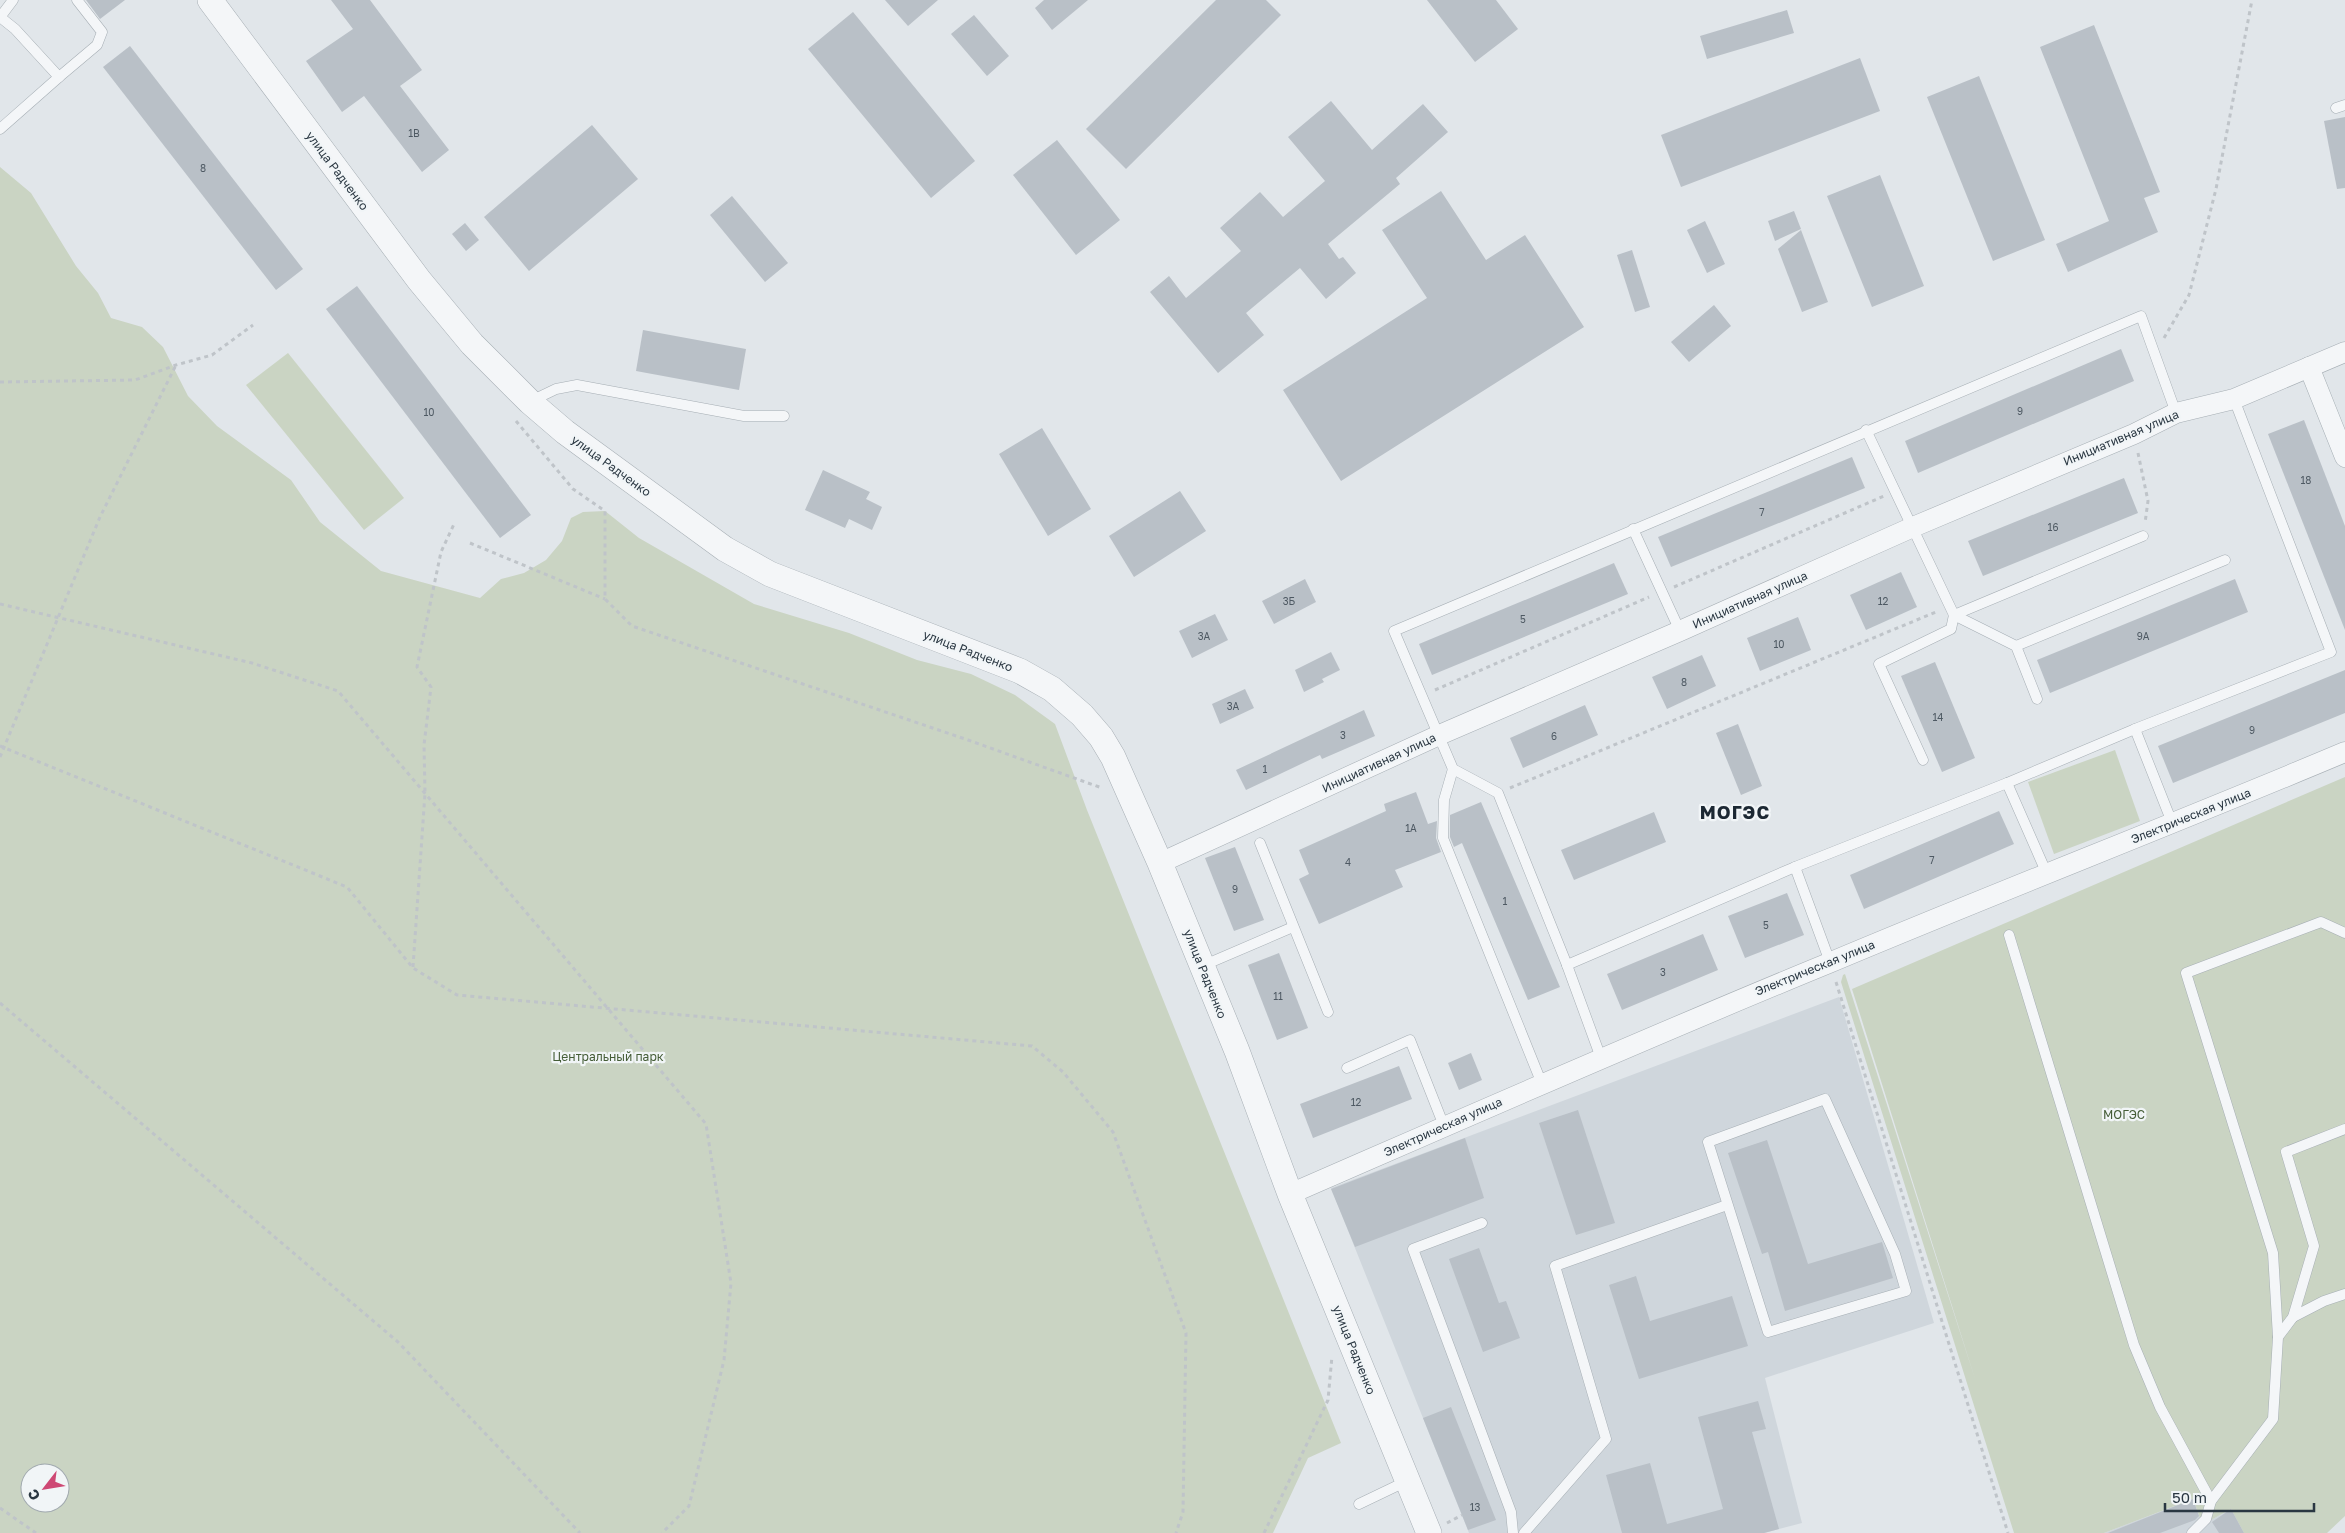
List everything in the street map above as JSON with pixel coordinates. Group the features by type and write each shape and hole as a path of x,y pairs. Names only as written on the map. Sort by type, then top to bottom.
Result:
{"street":[{"name":"улица Радченко","path":"210,0 420,280 521,409 585,447 725,549 770,574 1020,672 1052,688 1082,716 1113,756 1160,863 1237,1051 1290,1194 1408,1481 1436,1529"},
{"name":"Инициативная улица","path":"1160,863 1437,736 1680,631 1913,527 2134,434 2176,413 2234,399 2345,352"},
{"path":"2309,367 2345,457"},
{"name":"Электрическая улица","path":"1290,1194 1601,1058 1830,962 2173,825 2345,752"}],"lane":[{"path":"13,0 0,16 59,76"},
{"path":"0,129 59,76 98,45 102,32 77,0"},
{"path":"1601,1058 1567,965 1498,793 1453,769 1437,736 1394,631 1633,528 2141,316 2176,413"},
{"path":"521,409 556,389 576,385 744,416 784,416"},
{"path":"1567,965 1795,867 2331,652 2234,399"},
{"path":"1866,430 1952,610 1951,629 1879,664 1922,760"},
{"path":"1633,528 1680,631"},
{"path":"1952,610 2143,536"},
{"path":"2016,646 2225,560"},
{"path":"1952,610 2016,646 2037,699"},
{"path":"2135,730 2173,825"},
{"path":"1453,769 1444,800 1443,838 1542,1084"},
{"path":"2007,783 2047,874"},
{"path":"1260,843 1328,1012"},
{"path":"1795,867 1830,962"},
{"path":"2192,1533 2206,1519 2211,1501 2273,1419 2278,1337 2273,1253 2186,973 2321,922 2345,933"},
{"path":"1202,966 1293,927"},
{"path":"2009,935 2134,1345 2160,1407 2211,1501"},
{"path":"1347,1068 1410,1040 1444,1126"},
{"path":"1825,1099 1895,1254 1906,1291 1768,1332 1727,1205 1708,1142 1825,1099"},
{"path":"2278,1337 2293,1317 2314,1246 2286,1152 2345,1129"},
{"path":"1524,1533 1606,1439 1555,1266 1727,1205"},
{"path":"1482,1223 1413,1249 1511,1512 1513,1533"},
{"path":"2293,1317 2324,1301 2345,1294"},
{"path":"1359,1504 1408,1481"}],"path":[{"path":"2155,354 2189,295 2216,189 2252,0"},
{"path":"0,382 135,380 176,365 212,355 252,325"},
{"path":"0,757 2,746 100,517 176,365"},
{"path":"521,409 573,489 605,511 605,599"},
{"path":"2134,434 2148,501 2143,536"},
{"path":"413,968 425,793 424,745 431,687 417,666 441,552 455,522"},
{"path":"470,543 605,599 632,626 968,740 1103,789"},
{"path":"0,604 252,663 338,691 706,1124 731,1283 724,1360 689,1506 662,1533"},
{"path":"1498,793 1952,610"},
{"path":"2,746 346,886 413,968 457,995 1032,1046 1063,1072 1113,1132 1186,1333 1183,1512 1176,1533"},
{"path":"1830,962 2008,1533"},
{"path":"0,1003 398,1342 580,1533"},
{"path":"1264,1533 1328,1400 1332,1348"},
{"path":"0,1508 36,1533"},
{"path":"1436,1529 1462,1515"}],"shaded area":[{"path":"1839,997 1934,1323 1765,1378 1802,1523 1764,1533 1469,1533 1331,1188"},
{"path":"2193,1499 2200,1518 2211,1520 2231,1509 2244,1533 2104,1533"}],"green space":[{"name":"Центральный парк","path":"0,167 31,193 76,266 98,293 111,318 142,327 163,347 188,396 217,426 291,480 320,522 381,571 480,598 501,579 524,573 546,560 562,541 571,518 583,512 605,511 639,538 754,604 849,633 917,660 971,674 1015,695 1055,724 1087,810 1341,1443 1308,1458 1273,1533 0,1533"},
{"path":"288,353 404,498 364,530 246,385"},
{"path":"2115,750 2140,821 2054,854 2028,782"},
{"name":"МОГЭС","path":"2345,777 2345,1516 2327,1533 2244,1533 2231,1509 2211,1520 2200,1518 2193,1499 2104,1533 2014,1533 1841,982 1843,975 1845,974 1976,1382 1852,989"}],"building":[{"path":"86,0 125,0 100,19"},
{"path":"331,0 370,0 422,70 400,86 449,150 422,172 364,96 342,112 306,61 353,29"},
{"path":"885,0 938,0 908,26"},
{"path":"1044,0 1088,0 1052,30 1035,8"},
{"path":"1216,0 1266,0 1281,15 1126,169 1086,129"},
{"path":"1427,0 1496,0 1518,29 1475,62"},
{"path":"1787,10 1794,33 1707,59 1700,36"},
{"path":"853,12 975,161 931,198 808,49"},
{"path":"974,15 1009,56 987,76 951,34"},
{"path":"2094,25 2160,192 2144,198 2158,232 2068,272 2056,244 2109,221 2040,47"},
{"path":"130,46 303,269 276,290 103,67"},
{"path":"1860,58 1880,111 1681,187 1661,135"},
{"path":"1979,76 2045,240 1993,261 1927,97"},
{"path":"1331,101 1372,150 1423,104 1448,132 1396,178 1400,184 1328,244 1339,259 1343,257 1356,273 1326,299 1300,268 1246,313 1264,335 1218,373 1150,292 1169,276 1186,298 1241,251 1220,228 1260,192 1283,217 1325,181 1288,137"},
{"path":"2345,117 2345,188 2337,189 2324,121"},
{"path":"592,125 638,179 529,271 484,217"},
{"path":"1057,140 1120,220 1076,255 1013,175"},
{"path":"1880,175 1924,286 1872,307 1827,196"},
{"path":"1441,191 1486,260 1525,235 1584,327 1341,481 1283,390 1427,298 1382,230"},
{"path":"732,196 788,263 765,282 710,215"},
{"path":"1794,211 1801,229 1775,241 1768,221"},
{"path":"1705,221 1725,264 1707,273 1687,230"},
{"path":"465,223 479,240 466,251 452,234"},
{"path":"1801,230 1828,302 1802,312 1778,249"},
{"path":"1632,250 1650,307 1635,312 1617,255"},
{"path":"357,286 531,515 500,538 326,309"},
{"path":"1714,305 1731,326 1689,362 1671,342"},
{"path":"643,330 746,349 739,390 636,371"},
{"path":"2121,349 2134,381 1918,473 1905,441"},
{"path":"2304,420 2345,526 2345,630 2268,434"},
{"path":"1042,428 1091,509 1048,536 999,454"},
{"path":"1852,457 1865,488 1671,567 1658,537"},
{"path":"823,470 870,492 866,499 882,507 872,530 849,519 845,528 805,510"},
{"path":"2124,478 2138,513 1983,576 1968,541"},
{"path":"1180,491 1206,531 1134,577 1109,536"},
{"path":"1614,563 1628,594 1432,675 1419,644"},
{"path":"1901,572 1917,607 1866,630 1850,595"},
{"path":"1305,579 1316,602 1274,624 1262,601"},
{"path":"2235,579 2248,612 2050,693 2037,660"},
{"path":"1215,614 1228,640 1192,658 1179,631"},
{"path":"1798,617 1811,650 1760,671 1747,638"},
{"path":"1331,652 1340,670 1322,679 1324,682 1304,692 1295,670"},
{"path":"1702,655 1716,686 1667,709 1652,677"},
{"path":"1935,662 1975,758 1942,772 1901,676"},
{"path":"2345,670 2345,713 2173,783 2158,746"},
{"path":"1245,689 1254,708 1220,724 1212,704"},
{"path":"1585,705 1598,735 1523,768 1510,738"},
{"path":"1364,710 1375,736 1322,759 1320,755 1246,790 1236,770"},
{"path":"1738,724 1762,786 1741,795 1716,733"},
{"path":"1416,792 1428,824 1437,821 1436,838 1441,852 1395,870 1403,887 1319,924 1299,879 1309,874 1299,850 1386,811 1384,804"},
{"path":"1481,802 1560,987 1528,1000 1462,843 1454,847 1450,837 1450,815"},
{"path":"1999,811 2014,844 1864,909 1850,875"},
{"path":"1654,812 1666,842 1574,880 1561,850"},
{"path":"1235,847 1264,920 1234,931 1205,858"},
{"path":"1787,893 1804,935 1745,958 1728,916"},
{"path":"1703,934 1718,970 1622,1010 1607,974"},
{"path":"1279,953 1308,1028 1277,1040 1248,965"},
{"path":"1471,1053 1482,1080 1459,1090 1448,1063"},
{"path":"1399,1066 1412,1099 1313,1138 1300,1104"},
{"path":"1578,1110 1615,1223 1576,1235 1539,1123"},
{"path":"1465,1138 1484,1198 1355,1247 1331,1189"},
{"path":"1767,1140 1808,1264 1882,1242 1893,1278 1785,1311 1768,1252 1762,1254 1728,1153"},
{"path":"1479,1248 1499,1303 1506,1301 1520,1338 1483,1352 1449,1259"},
{"path":"1636,1276 1650,1321 1732,1296 1748,1346 1639,1379 1609,1285"},
{"path":"1758,1401 1766,1429 1752,1432 1779,1529 1764,1533 1622,1533 1606,1475 1650,1463 1667,1524 1723,1509 1698,1417"},
{"path":"1451,1407 1496,1520 1468,1530 1423,1418"},
{"path":"2193,1499 2199,1516 2195,1520 2160,1533 2108,1533"},
{"path":"2231,1509 2244,1533 2219,1533 2212,1522"}],"district":[{"name":"МОГЭС","path":"1735,813"}]}
